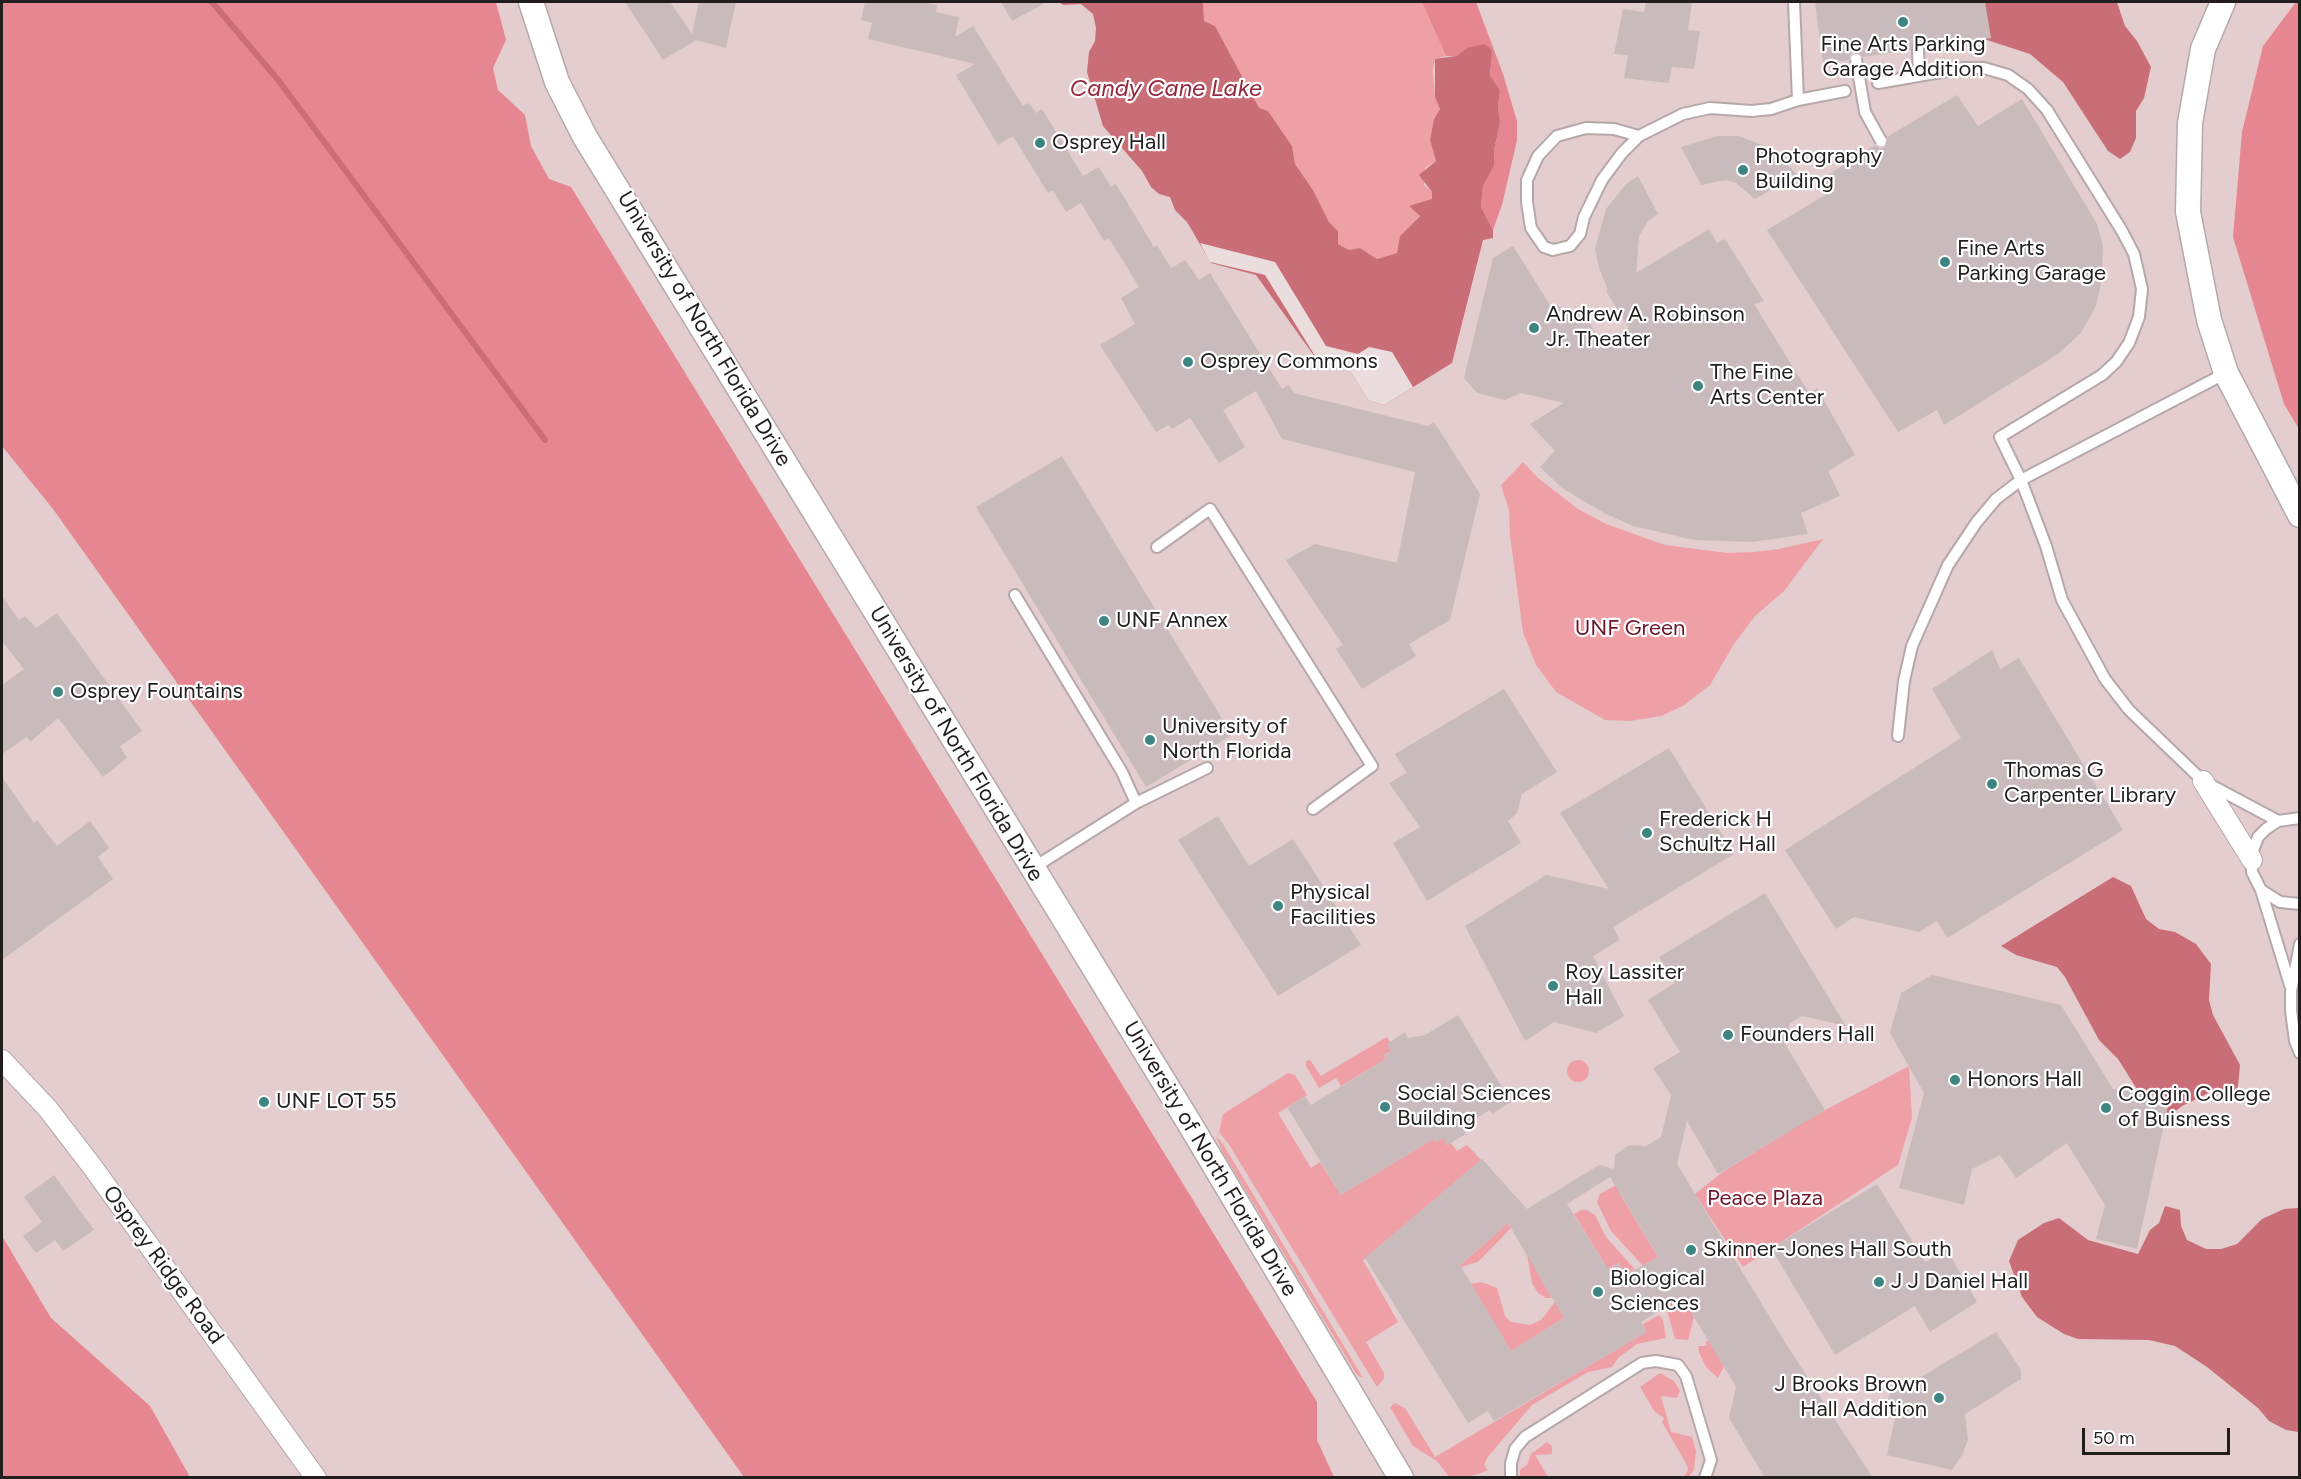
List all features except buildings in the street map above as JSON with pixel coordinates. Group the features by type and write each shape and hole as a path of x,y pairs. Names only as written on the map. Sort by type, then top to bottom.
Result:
{"street":[{"name":"University of North Florida Drive","path":"531,2 557,82 585,137 1401,1478"},
{"path":"2223,2 2203,49 2190,123 2188,212 2209,320 2226,373 2300,515"},
{"path":"2203,781 2252,860"},
{"name":"Osprey Ridge Road","path":"2,1060 48,1109 94,1169 316,1478"}],"lane":[{"path":"1794,2 1798,100"},
{"path":"1918,49 1919,75"},
{"path":"1856,59 1865,112 1881,141"},
{"path":"1878,83 1964,68 1984,68 2008,75 2028,89 2047,110 2122,231 2140,272 2142,289 2135,330 2116,362 2078,391 2000,437 2021,480 2046,546 2062,600 2086,649 2129,710 2203,781 2278,821"},
{"path":"1639,136 1614,129 1586,128 1557,136 1538,156 1527,180 1527,202 1531,228 1544,247 1553,250 1570,246 1580,234 1584,217 1602,180 1622,153 1639,136 1683,114 1710,108 1762,110 1845,91"},
{"path":"1898,736 1904,681 1912,646 1948,565 1976,523 1996,499 2021,480 2226,373"},
{"path":"1157,547 1210,509 1372,766 1313,808"},
{"path":"1015,595 1122,772 1136,803"},
{"path":"1032,869 1136,803 1207,768"},
{"path":"2300,818 2278,821 2258,837 2252,860 2252,872 2261,890 2291,991 2295,1041 2300,1053"},
{"path":"2261,890 2280,902 2300,904"},
{"path":"2291,991 2300,944"},
{"path":"1511,1478 1511,1463 1515,1449 1525,1437 1642,1363 1656,1361 1678,1365 1686,1376 1711,1460 1705,1478"}],"shaded area":[{"name":"University of North Florida","path":"2,2 2299,2 2299,1477 2,1477"},
{"path":"2,2 496,2 506,40 493,68 498,90 525,115 531,146 549,179 571,187 1317,1402 1317,1440 1334,1477 744,1477 53,509 2,446"},
{"path":"1422,2 1476,2 1503,74 1517,121 1517,140 1502,205 1493,230 1481,207 1483,186 1494,166 1494,150 1500,123 1498,107 1500,90 1490,75 1491,69 1467,48 1456,56 1446,56"},
{"path":"2296,2 2300,2 2299,429 2284,404 2233,237 2242,132 2263,46"},
{"path":"2,1236 51,1318 150,1406 190,1477 2,1477"}],"green space":[{"path":"1203,2 1422,2 1446,56 1435,59 1433,70 1435,97 1440,109 1434,119 1430,140 1436,161 1425,168 1424,185 1432,192 1432,200 1410,207 1420,215 1400,236 1397,253 1377,259 1360,248 1349,250 1338,244 1338,231 1329,222 1313,190 1295,164 1292,146 1268,111 1259,109 1215,26 1204,21"},
{"name":"UNF Green","path":"1523,462 1538,478 1578,509 1606,524 1665,545 1727,553 1754,552 1823,539 1784,591 1755,616 1734,644 1710,685 1683,706 1661,716 1630,721 1605,720 1556,692 1536,665 1523,632 1510,536 1509,510 1501,485"},
{"path":"1387,1037 1390,1042 1387,1044 1391,1051 1384,1055 1386,1059 1341,1086 1336,1078 1319,1088 1306,1066 1306,1061 1310,1060 1321,1076"},
{"path":"1578,1060 1586,1063 1589,1071 1586,1079 1578,1082 1570,1079 1567,1071 1570,1063"},
{"name":"Peace Plaza","path":"1909,1066 1912,1118 1898,1165 1743,1267 1695,1194 1724,1171 1812,1117"},
{"path":"1288,1073 1295,1075 1307,1095 1278,1113 1311,1168 1320,1162 1341,1195 1433,1139 1436,1142 1443,1138 1447,1145 1451,1143 1457,1151 1467,1145 1481,1160 1363,1260 1398,1322 1366,1342 1384,1373 1384,1378 1377,1387 1228,1143 1219,1132 1223,1114"},
{"path":"1216,1136 1223,1144 1363,1378 1357,1375 1222,1151"},
{"path":"1616,1185 1624,1185 1621,1196 1694,1317 1688,1340 1675,1339 1664,1299 1645,1268 1611,1231 1597,1202 1600,1194"},
{"path":"1587,1210 1595,1215 1606,1237 1637,1272 1638,1277 1633,1270 1626,1275 1619,1263 1608,1269 1574,1214"},
{"path":"1508,1223 1511,1228 1478,1262 1457,1268"},
{"path":"1527,1254 1552,1298 1546,1298 1538,1293 1532,1283"},
{"path":"1481,1282 1497,1288 1505,1316 1511,1322 1530,1325 1541,1320 1555,1302 1564,1318 1511,1351 1471,1284"},
{"path":"1659,1315 1663,1320 1666,1338 1637,1344 1618,1358 1612,1367 1588,1372 1532,1405 1487,1458 1484,1465 1488,1470 1481,1473 1467,1477 1449,1477 1437,1461 1413,1446 1390,1407 1395,1403 1405,1408 1435,1457 1646,1332 1643,1324"},
{"path":"1706,1341 1709,1341 1724,1366 1718,1378 1706,1367 1699,1352 1698,1346 1706,1346"},
{"path":"1660,1373 1674,1381 1680,1391 1677,1398 1661,1396 1671,1432 1692,1437 1696,1451 1694,1470 1688,1477 1684,1477 1688,1470 1687,1465 1662,1422 1664,1418 1655,1412 1640,1387"},
{"path":"1547,1442 1552,1446 1552,1454 1535,1455 1548,1477 1520,1477 1520,1470 1527,1465 1531,1454"}],"water":[{"name":"Candy Cane Lake","path":"1059,2 1203,2 1204,21 1215,26 1259,108 1268,111 1292,146 1295,164 1313,190 1329,222 1338,231 1338,244 1349,250 1360,248 1377,259 1397,253 1400,236 1420,216 1409,206 1432,199 1432,192 1419,175 1436,161 1430,140 1434,119 1440,109 1435,97 1435,59 1456,56 1467,48 1485,44 1492,50 1490,75 1500,90 1498,107 1500,123 1494,150 1494,166 1483,186 1481,207 1493,230 1493,238 1483,240 1452,363 1384,405 1368,400 1351,372 1320,364 1256,275 1211,263 1187,222 1175,210 1170,197 1159,194 1151,187 1142,171 1103,126 1087,72 1089,52 1095,41 1096,28 1093,14 1081,4 1063,5"},
{"path":"1874,2 2117,2 2125,26 2137,41 2151,67 2144,98 2136,111 2136,138 2130,152 2120,159 2108,151 2063,82 2030,54 1987,40 1956,37 1860,53 1850,52 1831,38"},
{"path":"2113,877 2131,886 2146,919 2159,929 2175,932 2196,944 2211,964 2209,1000 2213,1015 2240,1065 2238,1086 2234,1095 2226,1096 2213,1091 2182,1106 2164,1120 2140,1094 2118,1059 2099,1040 2065,977 2057,967 2016,955 2001,946"},
{"path":"2165,1206 2180,1210 2181,1226 2187,1240 2206,1249 2221,1249 2237,1244 2262,1219 2284,1209 2299,1208 2299,1432 2286,1430 2269,1421 2258,1408 2207,1367 2175,1346 2149,1340 2078,1339 2064,1334 2037,1317 2022,1297 2009,1261 2018,1240 2044,1223 2059,1218 2088,1240 2138,1254 2150,1230 2159,1223"}],"pier":[{"path":"1200,243 1275,262 1326,346 1358,354 1369,347 1392,352 1413,387 1384,405 1368,400 1351,372 1320,364 1265,275 1210,262"}],"waterway":[{"path":"212,2 279,81 545,440"}],"place":[{"name":"Fine Arts Parking Garage Addition","path":"1903,22"},
{"name":"Osprey Hall","path":"1040,143"},
{"name":"Photography Building","path":"1743,170"},
{"name":"Fine Arts Parking Garage","path":"1945,262"},
{"name":"Andrew A. Robinson Jr. Theater","path":"1534,328"},
{"name":"Osprey Commons","path":"1188,362"},
{"name":"The Fine Arts Center","path":"1698,386"},
{"name":"UNF Annex","path":"1104,621"},
{"name":"Osprey Fountains","path":"58,692"},
{"name":"University of North Florida","path":"1150,740"},
{"name":"Thomas G Carpenter Library","path":"1992,784"},
{"name":"Frederick H Schultz Hall","path":"1647,833"},
{"name":"Physical Facilities","path":"1278,906"},
{"name":"Roy Lassiter Hall","path":"1553,986"},
{"name":"Founders Hall","path":"1728,1035"},
{"name":"Honors Hall","path":"1955,1080"},
{"name":"UNF LOT 55","path":"264,1102"},
{"name":"Social Sciences Building","path":"1385,1107"},
{"name":"Coggin College of Buisness","path":"2106,1108"},
{"name":"Skinner-Jones Hall South","path":"1691,1250"},
{"name":"J J Daniel Hall","path":"1879,1282"},
{"name":"Biological Sciences","path":"1598,1292"},
{"name":"J Brooks Brown Hall Addition","path":"1939,1398"}]}
